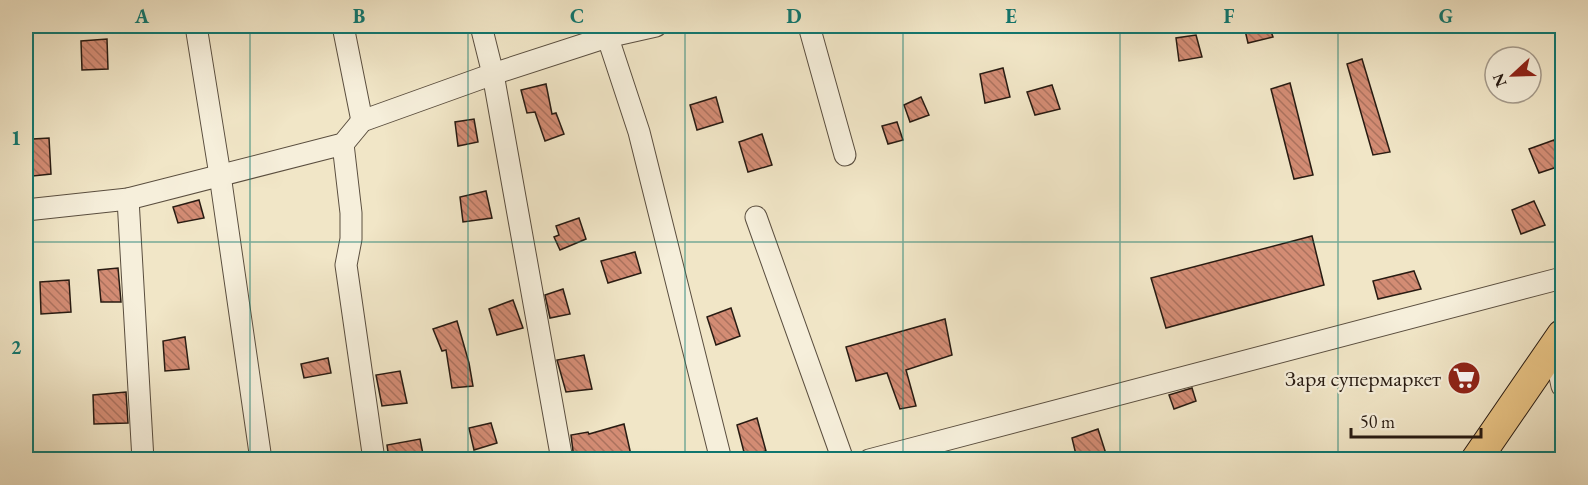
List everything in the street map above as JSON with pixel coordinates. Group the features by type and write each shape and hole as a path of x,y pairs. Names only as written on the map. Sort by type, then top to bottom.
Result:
{"highway":[{"path":"1476,459 1558,342"}],"street":[{"path":"196,26 261,459"},
{"path":"343,26 362,121"},
{"path":"481,26 493,74 562,459"},
{"path":"26,210 128,199 343,144 362,121 606,31 656,26"},
{"path":"809,26 845,154"},
{"path":"606,31 639,132 722,459"},
{"path":"343,144 351,213 351,239 346,265 374,459"},
{"path":"128,199 143,459"},
{"path":"756,217 843,459"},
{"path":"869,459 1563,278"},
{"path":"1558,342 1563,386"}],"building":[{"path":"1244,26 1269,26 1273,37 1248,43"},
{"path":"1196,35 1202,57 1179,61 1176,38"},
{"path":"107,39 108,69 82,70 81,41"},
{"path":"1362,59 1390,152 1373,155 1347,64"},
{"path":"1003,68 1010,97 985,103 980,74"},
{"path":"1290,83 1313,175 1294,179 1271,89"},
{"path":"546,84 552,114 556,113 564,134 545,141 535,112 527,113 521,90"},
{"path":"1052,85 1060,109 1035,115 1027,92"},
{"path":"716,97 723,122 697,130 690,105"},
{"path":"921,97 929,115 910,122 904,105"},
{"path":"474,119 478,142 458,146 455,122"},
{"path":"897,122 903,140 888,144 882,126"},
{"path":"762,134 772,165 748,172 739,142"},
{"path":"49,138 51,174 33,176 33,139"},
{"path":"1554,140 1563,165 1539,173 1529,149"},
{"path":"486,191 492,218 463,222 460,197"},
{"path":"199,200 204,218 178,223 173,207"},
{"path":"1534,201 1545,225 1521,234 1512,210"},
{"path":"579,218 586,239 560,250 554,237 559,235 556,226"},
{"path":"1312,236 1324,285 1166,328 1151,278"},
{"path":"635,252 641,273 608,283 601,261"},
{"path":"118,268 121,302 101,302 98,270"},
{"path":"1414,271 1421,289 1378,299 1373,281"},
{"path":"69,280 71,312 41,314 40,282"},
{"path":"563,289 570,314 550,318 545,295"},
{"path":"513,300 523,328 497,335 489,309"},
{"path":"731,308 740,336 716,345 707,317"},
{"path":"945,319 952,355 906,370 916,406 900,409 887,373 856,381 846,347"},
{"path":"457,321 473,386 452,388 446,350 442,351 433,329"},
{"path":"185,337 189,369 165,371 163,341"},
{"path":"584,355 592,389 566,392 557,360"},
{"path":"328,358 331,373 304,378 301,364"},
{"path":"400,371 407,403 382,406 376,375"},
{"path":"1192,388 1196,401 1174,409 1169,395"},
{"path":"126,392 128,423 94,424 93,395"},
{"path":"757,418 766,451 745,456 737,425"},
{"path":"491,423 497,443 474,450 469,428"},
{"path":"624,424 631,455 604,459 574,459 571,435 588,432 589,434"},
{"path":"1098,429 1107,457 1077,459 1072,438"},
{"path":"420,439 424,459 389,459 387,445"}],"place":[{"name":"Заря супермаркет","path":"1464,378"}]}
